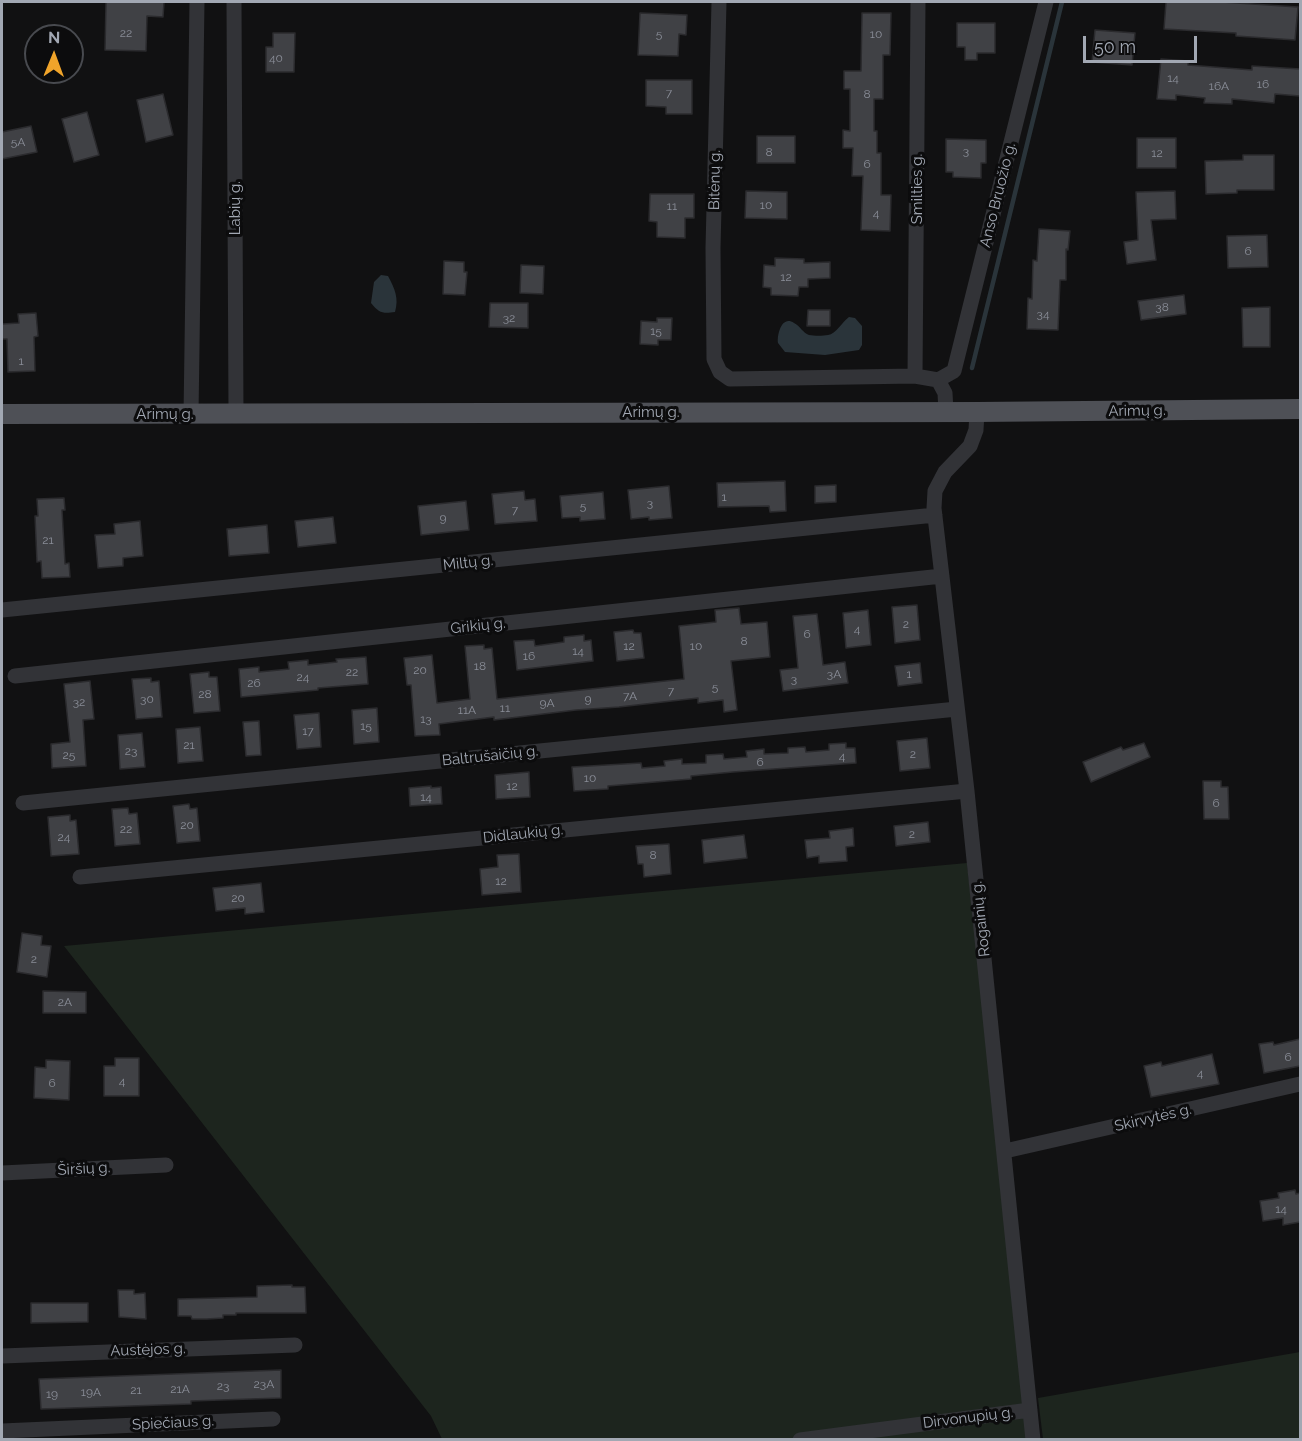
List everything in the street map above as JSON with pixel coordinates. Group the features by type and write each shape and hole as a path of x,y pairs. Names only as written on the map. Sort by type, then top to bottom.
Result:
{"main road":[{"name":"Arimų g.","path":"2,414 1300,409"}],"street":[{"path":"191,414 197,2"},
{"name":"Labių g.","path":"234,2 236,414"},
{"name":"Bitėnų g.","path":"719,2 713,248 714,359 720,372 730,379 915,376"},
{"name":"Smilties g.","path":"915,376 918,2"},
{"name":"Anso Bruožio g.","path":"938,380 954,371 1046,2"},
{"path":"915,376 938,380 945,393 946,412"},
{"name":"Rogainių g.","path":"976,412 976,430 970,446 945,472 935,491 935,515 967,791 1033,1440"},
{"name":"Miltų g.","path":"2,610 935,515"},
{"name":"Grikių g.","path":"15,676 942,576"},
{"name":"Baltrušaičių g.","path":"23,803 957,709"},
{"name":"Didlaukių g.","path":"80,877 967,791"},
{"name":"Skirvytės g.","path":"1005,1151 1300,1084"},
{"name":"Širšių g.","path":"2,1173 166,1165"},
{"name":"Austėjos g.","path":"2,1356 295,1345"},
{"name":"Dirvonupių g.","path":"800,1440 1030,1410"},
{"name":"Spiečiaus g.","path":"2,1431 273,1419"}],"shaded area":[{"path":"381,275 388,276 394,289 397,302 395,312 382,312 371,303 374,282"},
{"path":"849,317 855,318 862,326 862,345 859,350 825,355 785,352 778,343 779,331 786,321 794,323 809,335 824,336 834,332"},
{"path":"967,863 1030,1439 442,1439 431,1416 64,946"},
{"path":"1300,1352 1300,1439 1043,1439 1038,1398"}],"building":[{"path":"106,2 164,2 163,17 147,16 146,51 105,50"},
{"path":"1166,2 1222,2 1298,7 1295,40 1236,36 1236,33 1164,29"},
{"path":"640,13 687,15 686,35 679,34 678,56 638,55"},
{"path":"862,13 891,13 890,55 883,55 883,99 874,99 874,131 877,131 877,153 881,153 881,195 891,195 890,231 861,230 863,176 852,176 853,148 843,148 843,130 850,131 850,89 844,89 844,71 861,71"},
{"path":"957,23 995,23 995,53 977,53 977,60 965,60 965,47 957,47"},
{"path":"1095,30 1135,33 1132,65 1092,62"},
{"path":"273,33 295,33 294,72 266,72 266,47 273,47"},
{"path":"1161,59 1188,61 1188,65 1252,70 1252,66 1300,69 1300,96 1275,94 1274,103 1232,99 1232,104 1204,103 1205,98 1176,95 1176,100 1157,99"},
{"path":"646,80 692,80 692,114 666,114 666,107 646,106"},
{"path":"163,94 173,135 146,142 137,100"},
{"path":"87,112 99,155 74,162 62,119"},
{"path":"31,126 37,152 2,159 2,132"},
{"path":"757,136 795,136 795,163 757,163"},
{"path":"1137,138 1176,138 1176,168 1137,168"},
{"path":"946,139 986,140 986,163 981,163 981,178 953,177 953,172 946,172"},
{"path":"1243,155 1274,155 1274,190 1237,190 1237,193 1206,194 1205,161 1243,160"},
{"path":"746,191 787,192 787,219 745,218"},
{"path":"1175,191 1176,219 1151,220 1156,260 1127,264 1124,242 1138,240 1136,192"},
{"path":"650,194 694,194 694,218 685,218 685,238 657,237 657,222 649,221"},
{"path":"1039,229 1070,231 1068,250 1066,249 1066,280 1060,280 1058,330 1027,329 1028,298 1032,299 1033,260 1037,261"},
{"path":"1267,235 1268,267 1228,268 1227,236"},
{"path":"775,258 804,259 804,263 830,262 830,278 808,279 808,287 799,287 798,296 771,295 771,288 763,287 764,265 775,266"},
{"path":"444,261 464,262 464,272 467,272 465,295 443,294"},
{"path":"521,265 544,266 543,294 520,293"},
{"path":"1184,295 1186,314 1141,320 1138,301"},
{"path":"490,303 528,303 528,328 489,327"},
{"path":"1270,307 1270,347 1243,347 1242,308"},
{"path":"808,310 830,310 830,326 807,326"},
{"path":"36,313 38,336 34,337 35,371 8,372 7,339 2,339 2,324 19,323 18,314"},
{"path":"657,318 672,318 671,340 658,340 658,345 640,344 641,321 657,322"},
{"path":"785,481 786,511 770,512 769,506 718,507 717,483"},
{"path":"836,485 836,502 815,503 815,486"},
{"path":"669,486 672,518 631,519 628,490"},
{"path":"524,491 525,500 535,499 537,521 495,524 492,494"},
{"path":"603,492 605,519 580,521 580,517 562,518 560,496"},
{"path":"64,498 65,510 62,510 65,564 69,563 70,577 42,578 41,561 37,562 35,516 38,516 37,499"},
{"path":"466,501 469,530 421,535 418,506"},
{"path":"333,517 336,543 298,547 295,521"},
{"path":"140,521 143,556 123,558 123,566 98,568 95,535 115,534 114,524"},
{"path":"267,525 269,553 229,556 227,529"},
{"path":"917,605 920,640 895,643 892,607"},
{"path":"739,608 741,624 767,622 770,657 731,661 737,710 724,712 723,700 698,703 698,698 439,724 440,735 415,736 411,685 407,685 404,658 432,655 437,703 470,699 465,646 484,645 484,649 492,648 497,699 684,679 679,626 716,622 715,610"},
{"path":"868,610 871,645 846,648 843,613"},
{"path":"817,614 823,665 845,662 848,683 783,691 780,670 798,668 793,616"},
{"path":"633,630 634,633 641,633 644,658 617,661 614,632"},
{"path":"584,635 584,641 591,640 593,661 517,670 514,641 534,640 535,646 564,642 564,637"},
{"path":"366,657 368,684 241,697 239,669 259,667 259,672 289,669 288,662 308,660 308,665 337,662 336,659"},
{"path":"920,663 922,683 898,686 895,666"},
{"path":"209,672 209,677 217,677 220,711 194,713 190,674"},
{"path":"151,678 151,682 159,681 162,717 136,719 132,679"},
{"path":"90,681 94,719 83,720 86,766 52,768 51,744 70,742 64,684"},
{"path":"377,708 379,742 354,744 352,710"},
{"path":"319,713 321,747 297,749 294,715"},
{"path":"259,721 261,755 246,756 243,722"},
{"path":"200,727 203,761 178,763 176,729"},
{"path":"142,733 145,767 120,769 118,735"},
{"path":"927,738 930,768 900,771 897,741"},
{"path":"846,743 846,748 855,748 856,763 691,776 691,779 574,791 572,767 641,763 642,768 665,766 664,761 682,759 682,764 706,763 706,755 723,754 724,759 747,757 746,751 764,749 764,754 788,753 788,748 805,747 806,752 829,750 829,744"},
{"path":"1144,743 1150,757 1091,782 1083,762 1121,747 1123,750"},
{"path":"529,772 530,797 496,799 495,775"},
{"path":"1203,781 1221,781 1221,787 1228,787 1229,819 1204,819"},
{"path":"431,786 431,788 441,787 442,804 410,806 409,788"},
{"path":"189,804 190,809 197,808 200,841 177,843 173,806"},
{"path":"128,808 129,814 137,813 140,844 115,846 112,809"},
{"path":"70,815 70,821 76,820 79,854 51,856 48,817"},
{"path":"928,822 930,842 896,846 894,826"},
{"path":"853,828 854,846 846,847 847,861 819,863 819,856 807,858 805,840 830,838 829,831"},
{"path":"744,835 747,858 704,863 702,840"},
{"path":"669,844 671,874 644,877 643,864 638,864 636,846"},
{"path":"519,854 521,892 482,895 480,869 498,867 497,855"},
{"path":"261,883 264,912 245,914 245,908 216,911 213,888"},
{"path":"22,933 42,936 41,945 51,946 47,977 17,972"},
{"path":"43,991 86,992 86,1013 43,1013"},
{"path":"1300,1039 1300,1066 1264,1073 1259,1044 1273,1042 1274,1045"},
{"path":"1212,1054 1219,1084 1151,1097 1144,1066 1161,1062 1162,1066"},
{"path":"115,1058 139,1058 139,1096 104,1096 104,1066 115,1066"},
{"path":"46,1060 70,1061 69,1100 34,1098 35,1067 46,1068"},
{"path":"1295,1190 1296,1194 1300,1193 1300,1222 1283,1225 1283,1218 1263,1221 1260,1201 1279,1198 1278,1193"},
{"path":"292,1285 292,1287 305,1287 306,1313 236,1313 236,1315 223,1315 223,1318 207,1319 178,1316 178,1299 257,1297 257,1286"},
{"path":"118,1290 134,1290 134,1294 145,1293 146,1319 119,1317"},
{"path":"31,1303 88,1303 88,1322 31,1323"},
{"path":"281,1370 281,1398 191,1401 191,1404 41,1409 39,1379"}],"waterway":[{"path":"972,368 1062,2"}]}
